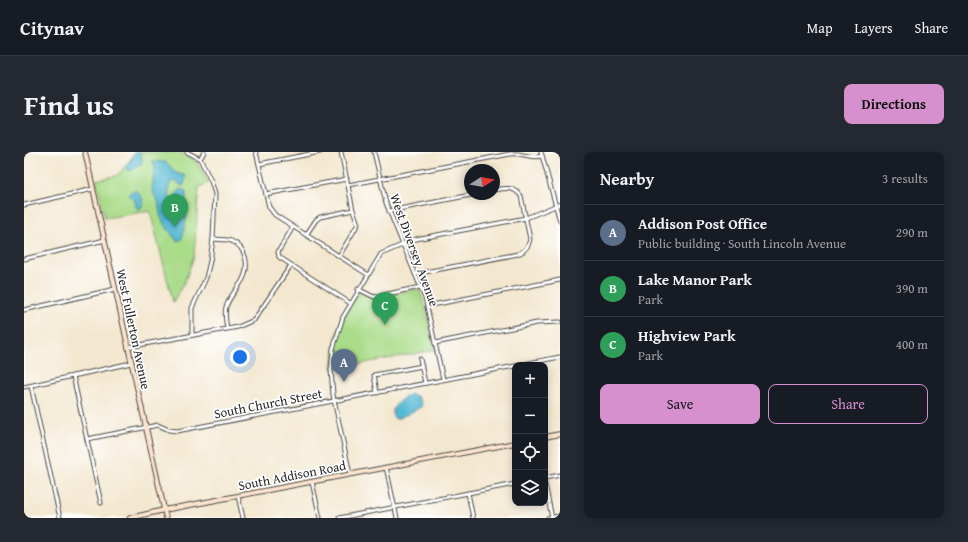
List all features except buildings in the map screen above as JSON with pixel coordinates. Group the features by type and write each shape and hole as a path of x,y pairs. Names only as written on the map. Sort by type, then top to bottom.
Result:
{"street":[{"name":"West Fullerton Avenue","path":"85,152 166,518"},
{"path":"188,152 200,159 210,177 214,190 213,239 208,273 192,308 192,335"},
{"path":"200,159 204,152"},
{"path":"256,152 269,207 275,215 368,274"},
{"path":"259,164 320,152"},
{"path":"339,256 358,224 353,210 341,152"},
{"name":"West Diversey Avenue","path":"374,152 380,179 390,210 427,306 443,379"},
{"path":"541,152 560,221"},
{"path":"348,185 510,154 531,158 542,156"},
{"path":"266,194 346,179"},
{"path":"415,274 522,252 529,242 522,198 517,192 509,188 500,189"},
{"path":"24,205 93,189"},
{"path":"390,210 464,196"},
{"path":"350,474 334,401 331,372 333,349 339,325 350,303 381,254 416,239 526,218 560,204"},
{"path":"306,235 316,220 322,216 353,210"},
{"path":"293,227 278,254 279,257 350,303"},
{"path":"213,239 229,241 236,244 242,249 246,260 245,276 226,307 225,319 227,329"},
{"path":"24,259 104,240"},
{"path":"128,347 227,329 244,325 254,320 290,265"},
{"path":"427,306 560,280"},
{"path":"358,289 374,297 420,287"},
{"path":"24,310 115,289"},
{"path":"435,343 537,323 560,322"},
{"name":"South Church Street","path":"534,362 560,357"},
{"path":"420,358 425,383"},
{"path":"24,387 131,363"},
{"path":"377,392 374,375 422,366"},
{"name":"South Church Street","path":"87,439 146,426 158,425 169,430 177,431 512,366"},
{"path":"73,376 101,503"},
{"path":"31,386 60,518"},
{"path":"548,436 560,434"},
{"name":"South Addison Road","path":"130,518 164,510 512,444"},
{"path":"386,467 397,518"},
{"path":"548,477 560,475"},
{"path":"312,482 320,518"},
{"path":"339,518 512,485"},
{"path":"468,493 474,518"},
{"path":"238,496 243,518"},
{"path":"548,501 551,518 560,516"}],"green space":[{"path":"136,152 180,152 195,160 209,183 199,187 194,256 185,281 173,302 150,211 105,218 96,180 118,175"},
{"path":"419,289 425,306 435,350 332,369 337,334 344,316 359,291 372,297"}],"water":[{"path":"135,152 140,152 142,159 141,165 130,171 126,168"},
{"path":"151,161 166,162 176,173 186,176 184,185 182,186 175,181 171,182 169,187 169,196 172,204 177,193 181,189 186,191 187,216 182,239 177,241 164,224 160,215 158,201 152,188 155,165"},
{"path":"132,191 137,191 142,197 143,203 141,208 138,209 136,207 135,200 128,195"},
{"path":"410,394 417,396 422,406 395,419 392,412 394,408 399,401"}],"place":[{"name":"Lake Manor Park","path":"175,227"},
{"name":"Highview Park","path":"385,325"},
{"name":"Addison Post Office","path":"344,382"}]}
